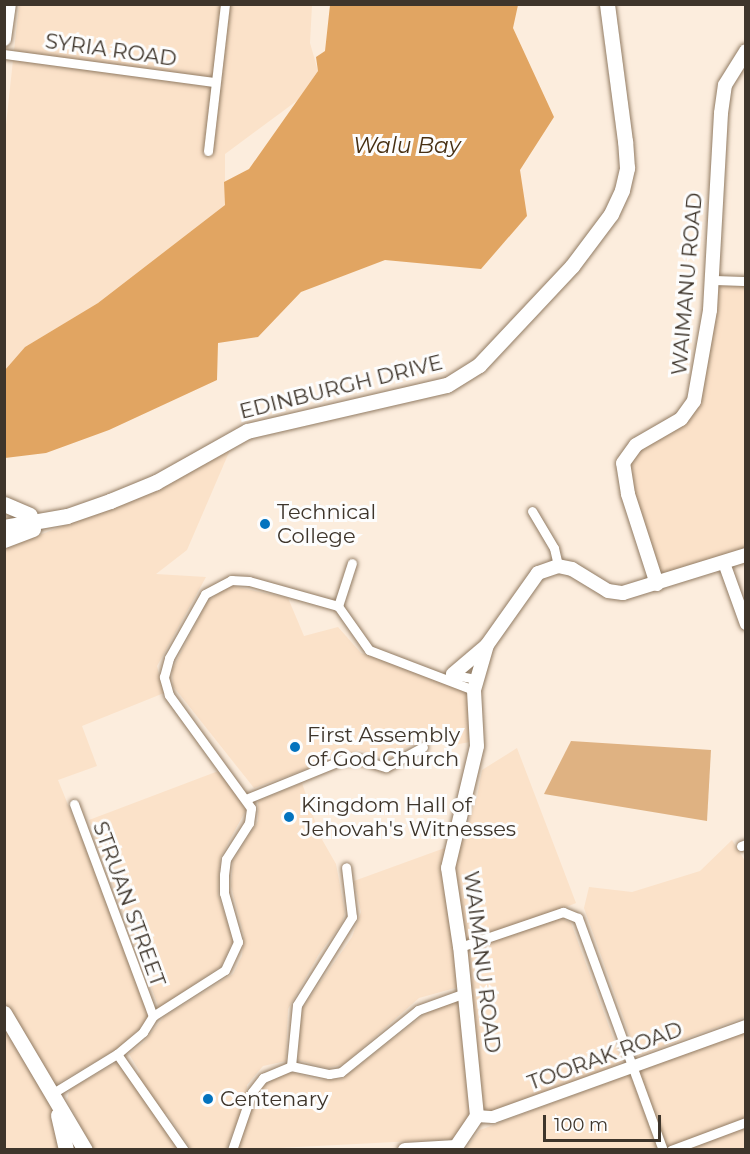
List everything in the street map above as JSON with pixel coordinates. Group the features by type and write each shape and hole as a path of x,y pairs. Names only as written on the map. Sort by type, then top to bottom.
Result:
{"highway":[{"name":"EDINBURGH DRIVE","path":"4,527 67,516 156,482 247,431 447,385 479,365 572,266 611,214 622,190 627,168 626,141 607,4"},
{"path":"4,504 30,515"},
{"name":"EDINBURGH DRIVE","path":"4,516 67,516"},
{"path":"4,540 67,516"},
{"path":"4,1013 85,1149"},
{"path":"52,1093 64,1146"}],"main road":[{"path":"4,39 9,4"},
{"name":"WAIMANU ROAD","path":"657,584 628,494 623,463 636,445 681,419 694,401 701,377 712,279 721,113 726,85 746,51"},
{"path":"558,566 572,568 608,591 623,593 746,555"},
{"path":"724,563 746,624"},
{"name":"WAIMANU ROAD","path":"477,1116 460,947 448,868 477,746 475,684 487,645 538,573 558,566"},
{"path":"446,674 487,645"},
{"name":"TOORAK ROAD","path":"477,1116 493,1117 746,1026"},
{"path":"405,1149 455,1148 477,1116"}],"street":[{"path":"208,151 213,82 225,4"},
{"name":"SYRIA ROAD","path":"4,54 213,82"},
{"path":"712,279 746,281"},
{"path":"532,511 554,548 558,566"},
{"path":"338,606 352,563"},
{"path":"52,1093 117,1054 142,1032 153,1016 225,970 234,955 238,942 237,926 224,893 224,875 226,859 251,815 246,799 169,695 164,677 169,658 205,594 231,580 338,606 369,650 475,684"},
{"path":"446,674 475,684"},
{"path":"246,799 342,760 359,759 386,767 423,747"},
{"name":"STRUAN STREET","path":"74,804 153,1016"},
{"path":"291,1066 297,1005 352,917 346,867"},
{"path":"460,947 563,912 578,918 663,1149"},
{"path":"232,1149 252,1092 263,1078 291,1066 329,1074 341,1072 418,1010 465,993"},
{"path":"117,1054 184,1149"},
{"path":"671,1149 746,1122"}],"shaded area":[{"path":"19,5 312,5 310,43 318,71 298,100 225,154 225,205 98,303 25,347 5,370 5,134"},
{"path":"712,283 745,285 745,551 655,579 626,464 636,449 696,404 705,377"},
{"path":"233,443 187,550 156,574 206,577 157,666 164,693 82,726 97,766 58,780 152,1012 141,1027 117,1049 53,1086 5,1002 4,549 154,490"},
{"path":"228,585 288,598 304,636 338,627 361,653 474,688 475,741 454,745 421,739 386,759 359,750 254,788 173,686 172,670 207,602"},
{"path":"571,741 711,750 707,821 544,794"},
{"path":"517,748 576,903 466,947 452,871 477,797 482,770"},
{"path":"221,770 247,808 220,858 218,894 233,941 221,966 159,1008 89,820"},
{"path":"302,783 320,836 336,864 345,912 342,923 319,954 288,1009 286,1061 263,1066 247,1085 246,1100 226,1149 191,1149 167,1113 162,1117 133,1077 140,1072 129,1054 143,1043 164,1017 233,974 242,956 244,936 231,886 233,861 258,821 258,801"},
{"path":"732,840 745,861 745,1017 637,1056 584,908 589,887 632,892 700,871"},
{"path":"453,845 462,986 419,998 344,1064 327,1068 298,1060 301,1010 352,937 361,912 354,881"},
{"path":"559,917 571,923 622,1062 562,1090 501,1112 479,1111 464,950"},
{"path":"464,999 470,1049 470,1122 453,1139 237,1150 244,1116 256,1090 289,1071 317,1080 342,1079 435,1006"},
{"path":"4,1025 64,1129 60,1149 5,1149"},
{"path":"745,1030 745,1149 664,1149 634,1070"},
{"path":"120,1061 180,1149 93,1149 67,1100 70,1089"},
{"path":"630,1074 658,1149 465,1150 480,1130"}],"water":[{"name":"Walu Bay","path":"330,5 518,5 513,28 554,117 520,170 527,216 481,269 385,260 301,292 258,337 218,343 217,380 109,430 46,453 5,458 5,370 25,347 98,303 225,205 224,182 249,169 318,71 316,57 325,51"}],"place":[{"name":"Technical College","path":"265,524"},
{"name":"First Assembly of God Church","path":"295,747"},
{"name":"Kingdom Hall of Jehovah's Witnesses","path":"289,817"},
{"name":"Centenary","path":"208,1099"}]}
